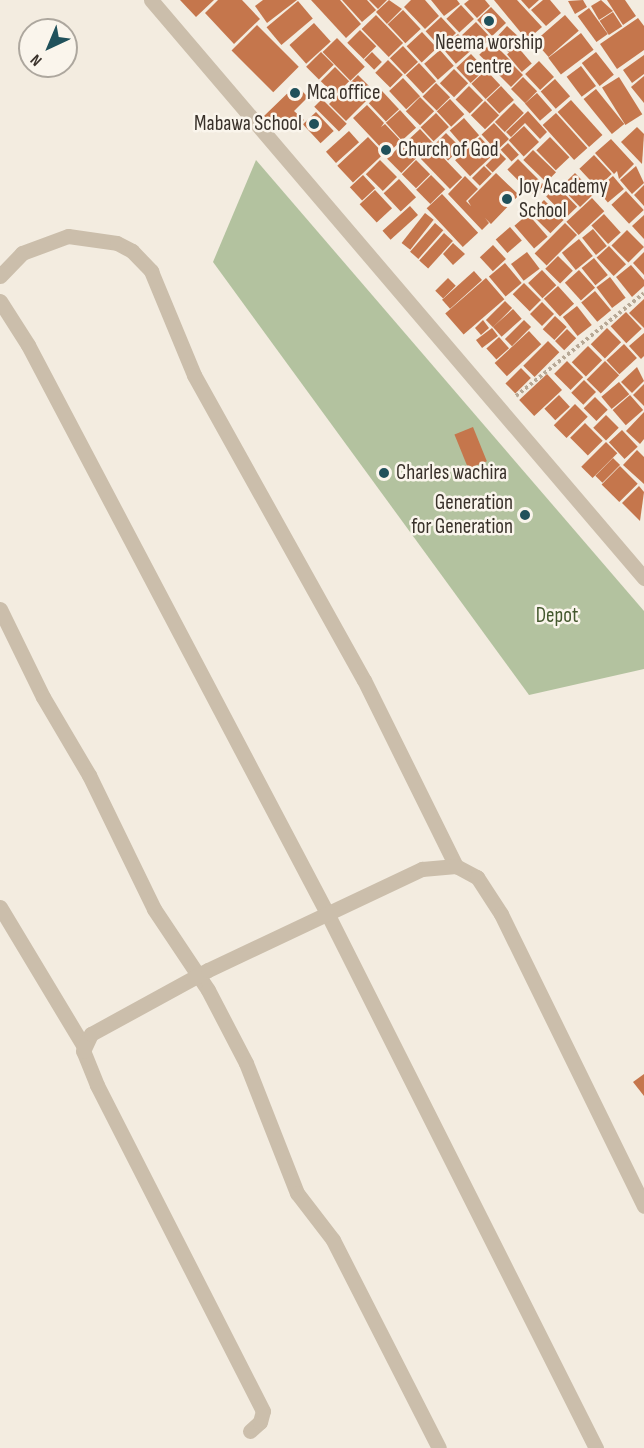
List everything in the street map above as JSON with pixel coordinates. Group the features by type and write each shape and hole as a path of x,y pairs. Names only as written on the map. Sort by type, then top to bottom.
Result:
{"street":[{"path":"151,0 644,578"},
{"path":"0,276 22,253 68,236 117,243 132,251 151,271 194,375 364,680 456,866"},
{"path":"0,301 28,345 327,913 596,1448"},
{"path":"0,609 99,794 154,909 197,976 246,1063 297,1193 333,1240 439,1448"},
{"path":"83,1045 91,1034 197,976 327,913 422,868 456,866 477,877 501,914 644,1206"},
{"path":"0,907 83,1045 98,1085 263,1411 260,1422 250,1431"}],"path":[{"path":"499,409 644,293"}],"green space":[{"name":"Depot","path":"256,160 644,611 644,669 529,695 213,262"}],"building":[{"path":"180,0 214,0 196,17"},
{"path":"218,0 242,0 260,19 234,44 205,13"},
{"path":"263,0 297,0 267,23 255,6"},
{"path":"311,0 340,0 361,24 346,38"},
{"path":"342,0 367,0 376,10 362,22"},
{"path":"369,0 387,0 378,9"},
{"path":"389,0 402,9 387,24 376,12"},
{"path":"411,0 425,0 439,16 425,29 404,7"},
{"path":"431,0 457,0 460,4 444,16"},
{"path":"469,0 485,0 490,6 477,18 464,4"},
{"path":"494,0 517,0 542,27 527,40"},
{"path":"521,0 539,0 529,9"},
{"path":"543,0 550,0 561,13 546,26 531,10"},
{"path":"583,0 587,7 575,14 568,1"},
{"path":"601,0 613,11 599,20 591,6"},
{"path":"607,0 625,0 636,16 623,25"},
{"path":"298,1 313,19 281,45 267,27"},
{"path":"461,5 474,19 459,33 446,19"},
{"path":"491,7 506,23 492,36 477,20"},
{"path":"589,8 608,34 596,42 578,16"},
{"path":"403,10 421,29 405,43 388,24"},
{"path":"613,12 622,26 609,35 600,21"},
{"path":"376,15 403,43 389,57 362,29"},
{"path":"565,15 579,31 549,57 535,41"},
{"path":"441,17 456,33 441,47 426,31"},
{"path":"638,18 644,26 644,50 617,69 600,44"},
{"path":"476,22 491,38 477,51 462,35"},
{"path":"314,23 331,42 306,64 289,45"},
{"path":"257,25 299,67 273,92 232,50"},
{"path":"507,26 522,40 510,53 495,39"},
{"path":"360,30 376,46 364,59 347,43"},
{"path":"422,32 437,48 422,62 407,46"},
{"path":"581,33 594,50 561,74 548,58"},
{"path":"458,34 472,50 456,64 442,48"},
{"path":"337,38 365,67 350,81 323,52"},
{"path":"492,42 511,61 498,74 479,55"},
{"path":"403,46 418,62 405,74 390,58"},
{"path":"517,46 532,64 522,72 507,54"},
{"path":"440,50 454,66 438,80 424,64"},
{"path":"321,52 334,65 319,80 306,67"},
{"path":"372,52 382,62 374,70 364,60"},
{"path":"596,52 614,75 600,86 582,63"},
{"path":"471,54 485,69 471,83 456,68"},
{"path":"644,55 644,74 632,83 623,70"},
{"path":"388,60 403,75 390,88 375,73"},
{"path":"539,61 554,77 540,90 525,74"},
{"path":"419,63 436,81 423,94 406,75"},
{"path":"511,63 523,75 511,87 499,75"},
{"path":"581,66 596,86 582,97 567,77"},
{"path":"335,67 349,81 335,95 321,81"},
{"path":"454,69 468,83 454,97 440,83"},
{"path":"486,70 500,85 486,99 471,84"},
{"path":"358,75 375,92 346,121 329,104"},
{"path":"644,76 644,103 631,87"},
{"path":"523,77 537,91 525,103 511,89"},
{"path":"619,77 642,114 625,125 602,88"},
{"path":"403,78 420,96 406,109 389,91"},
{"path":"555,79 570,96 556,109 541,91"},
{"path":"436,83 450,97 437,111 423,96"},
{"path":"296,85 308,97 294,111 304,120 294,129 284,119 275,127 264,116"},
{"path":"469,86 483,100 470,114 456,99"},
{"path":"501,86 514,100 499,114 486,100"},
{"path":"596,89 624,124 612,134 584,99"},
{"path":"382,91 399,109 386,122 369,103"},
{"path":"537,93 552,110 540,121 525,103"},
{"path":"420,97 434,111 420,125 406,111"},
{"path":"322,99 347,124 339,132 314,107"},
{"path":"450,99 464,114 451,127 437,111"},
{"path":"571,100 602,135 589,147 558,112"},
{"path":"485,101 499,115 485,129 471,115"},
{"path":"514,103 524,113 505,132 495,122"},
{"path":"367,105 384,123 381,127 385,124 401,141 387,154 353,118"},
{"path":"400,110 416,128 402,141 386,123"},
{"path":"528,111 547,132 540,139 525,123 511,137 506,132"},
{"path":"316,112 334,131 321,143 303,124"},
{"path":"436,113 449,127 434,141 421,127"},
{"path":"556,113 587,148 574,160 543,125"},
{"path":"464,118 479,135 465,148 450,130"},
{"path":"494,123 509,139 497,151 482,135"},
{"path":"524,126 539,142 524,156 509,140"},
{"path":"637,127 644,134 642,164 621,142"},
{"path":"420,129 433,143 418,157 405,143"},
{"path":"349,131 359,142 336,163 326,152"},
{"path":"446,133 461,148 448,161 433,146"},
{"path":"368,137 384,154 353,182 337,166"},
{"path":"480,137 495,153 470,176 455,160"},
{"path":"550,137 569,157 556,170 536,150"},
{"path":"611,139 634,164 619,179 617,171 614,174 595,153"},
{"path":"508,143 519,155 512,162 501,150"},
{"path":"402,144 416,158 401,173 387,159"},
{"path":"433,147 462,177 450,189 421,159"},
{"path":"533,150 556,172 546,182 523,160"},
{"path":"499,152 506,159 493,173 486,165"},
{"path":"594,155 612,174 597,188 579,169"},
{"path":"518,159 544,185 534,196 507,170"},
{"path":"380,160 397,177 383,191 366,174"},
{"path":"416,160 430,174 416,188 402,174"},
{"path":"484,166 492,174 480,186 472,178"},
{"path":"636,166 644,183 632,194 620,180"},
{"path":"496,173 519,195 491,224 485,218 489,223 482,230 448,194 465,176 478,189 466,201 471,206 468,201"},
{"path":"575,173 594,193 580,207 561,187"},
{"path":"363,175 375,188 362,200 350,187"},
{"path":"431,175 445,189 430,204 416,190"},
{"path":"613,176 624,189 608,203 597,189"},
{"path":"399,179 416,197 401,212 384,193"},
{"path":"644,185 644,206 634,195"},
{"path":"557,186 577,207 566,217 546,196"},
{"path":"375,190 392,208 377,223 360,204"},
{"path":"626,191 644,210 629,224 611,205"},
{"path":"442,194 478,233 463,247 427,208"},
{"path":"592,198 604,211 579,235 566,222"},
{"path":"544,200 564,220 550,233 531,213"},
{"path":"410,206 418,215 391,240 383,231"},
{"path":"425,213 434,220 410,250 402,243"},
{"path":"528,214 548,237 534,248 514,226"},
{"path":"604,214 621,233 608,244 591,225"},
{"path":"644,215 644,239 632,226"},
{"path":"435,223 443,230 418,259 410,252"},
{"path":"565,223 577,235 547,265 535,253"},
{"path":"510,227 522,241 507,253 496,239"},
{"path":"593,229 607,246 596,255 582,238"},
{"path":"627,230 644,247 628,263 611,246"},
{"path":"444,233 453,241 428,269 419,260"},
{"path":"579,239 593,256 576,270 562,253"},
{"path":"453,243 465,254 453,265 443,254"},
{"path":"493,245 506,259 493,271 480,257"},
{"path":"609,246 626,264 614,276 597,258"},
{"path":"527,252 540,269 524,281 511,264"},
{"path":"644,252 644,275 633,263"},
{"path":"558,256 573,271 560,284 545,269"},
{"path":"594,258 608,275 595,285 582,268"},
{"path":"505,263 522,283 506,296 489,276"},
{"path":"631,265 644,280 644,286 632,297 616,277"},
{"path":"542,270 556,285 542,298 528,283"},
{"path":"579,270 595,288 581,301 565,283"},
{"path":"474,271 482,280 450,309 442,300"},
{"path":"610,277 626,298 612,308 596,287"},
{"path":"448,278 456,286 443,299 435,291"},
{"path":"486,278 504,299 464,335 445,313"},
{"path":"524,283 541,300 530,311 513,294"},
{"path":"558,286 574,304 560,317 544,299"},
{"path":"595,291 611,310 597,322 581,303"},
{"path":"644,299 644,328 629,313"},
{"path":"505,301 512,308 493,327 486,320"},
{"path":"542,302 554,314 542,326 530,314"},
{"path":"577,306 592,325 578,336 563,317"},
{"path":"513,309 522,319 502,337 493,327"},
{"path":"626,312 642,329 626,343 611,326"},
{"path":"555,316 567,327 554,340 543,329"},
{"path":"483,320 489,328 481,335 475,328"},
{"path":"524,320 531,327 512,346 505,339"},
{"path":"492,328 498,336 482,348 476,340"},
{"path":"607,328 621,342 605,358 591,344"},
{"path":"567,329 576,338 564,350 555,341"},
{"path":"529,331 541,344 507,376 495,363"},
{"path":"644,333 644,356 641,359 629,346"},
{"path":"499,337 509,348 496,360 486,348"},
{"path":"548,341 559,352 535,377 523,366"},
{"path":"624,344 637,358 619,374 606,360"},
{"path":"588,346 602,360 586,376 572,362"},
{"path":"567,361 583,377 571,390 554,374"},
{"path":"605,361 619,375 601,394 587,379"},
{"path":"637,367 644,381 632,393 621,382"},
{"path":"521,368 531,378 515,393 505,384"},
{"path":"547,374 562,390 534,416 519,400"},
{"path":"584,380 596,392 583,405 571,393"},
{"path":"619,382 629,394 612,409 601,397"},
{"path":"644,384 644,406 633,395"},
{"path":"559,395 570,407 555,420 544,409"},
{"path":"630,395 643,410 626,425 613,410"},
{"path":"595,397 608,410 596,421 584,408"},
{"path":"575,404 588,417 567,438 554,425"},
{"path":"644,412 644,439 640,444 626,431"},
{"path":"606,415 619,428 606,440 593,428"},
{"path":"585,423 603,441 588,456 570,438"},
{"path":"473,427 487,461 468,469 454,434"},
{"path":"622,430 638,447 625,459 609,442"},
{"path":"606,442 617,453 593,478 581,467"},
{"path":"637,450 644,457 644,484 623,465"},
{"path":"613,458 620,465 602,483 595,476"},
{"path":"620,466 638,484 619,502 602,484"},
{"path":"639,486 644,492 640,521 622,503"},
{"path":"644,1074 644,1096 633,1082"}],"place":[{"name":"Neema worship centre","path":"489,21"},
{"name":"Mca office","path":"295,93"},
{"name":"Mabawa School","path":"314,124"},
{"name":"Church of God","path":"386,150"},
{"name":"Joy Academy School","path":"507,199"},
{"name":"Charles wachira","path":"384,473"},
{"name":"Generation for Generation","path":"525,515"}]}
